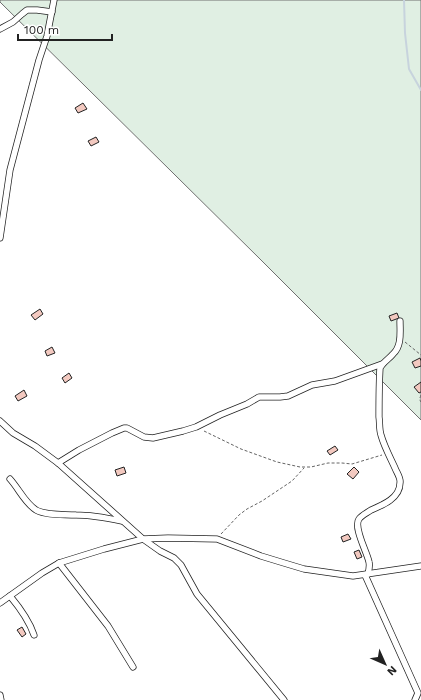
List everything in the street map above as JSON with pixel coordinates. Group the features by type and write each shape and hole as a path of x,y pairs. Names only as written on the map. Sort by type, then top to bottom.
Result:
{"street":[{"path":"0,238 10,170 39,60 47,36 54,0"},
{"path":"0,29 13,22 27,10 52,12"},
{"path":"58,463 79,450 124,428 127,428 144,437 153,438 183,431 196,427 220,415 248,404 259,397 288,396 312,384 335,380 382,364 396,352 400,338 400,321"},
{"path":"366,574 370,566 360,538 357,523 360,517 364,514 392,499 400,487 400,479 384,444 380,429 378,398 380,368 382,364"},
{"path":"0,421 13,433 43,452 75,477 143,539 160,551 174,558 187,575 197,594 284,700"},
{"path":"10,479 30,505 36,510 45,513 109,518 123,522"},
{"path":"0,603 42,573 59,564 104,549 143,539 217,539 261,556 304,569 353,576 421,566"},
{"path":"59,564 108,626 134,666"},
{"path":"366,574 418,693 415,700"},
{"path":"10,596 28,620 34,635"},
{"path":"0,695 1,700"}],"path":[{"path":"400,338 421,355"},
{"path":"421,395 421,402"},
{"path":"196,427 263,457 304,468 328,463 358,463 388,453"},
{"path":"217,539 239,515 292,481 304,468"}],"green space":[{"path":"0,0 421,0 421,420 0,2"}],"building":[{"path":"83,103 87,109 78,113 75,108"},
{"path":"96,137 99,142 91,146 88,141"},
{"path":"40,309 43,314 35,320 31,315"},
{"path":"397,313 399,318 391,321 389,316"},
{"path":"52,347 55,353 47,356 45,351"},
{"path":"420,358 421,366 415,368 412,362"},
{"path":"69,373 72,378 65,383 62,378"},
{"path":"421,382 421,392 419,393 414,387"},
{"path":"24,390 27,396 18,401 15,396"},
{"path":"335,446 338,450 330,455 327,451"},
{"path":"124,467 126,473 117,476 115,470"},
{"path":"354,467 359,472 353,479 347,474"},
{"path":"348,534 351,539 343,542 341,537"},
{"path":"359,550 362,557 357,559 354,552"},
{"path":"22,627 26,634 22,637 17,630"}],"waterway":[{"path":"404,0 405,33 409,69 421,90"}]}
